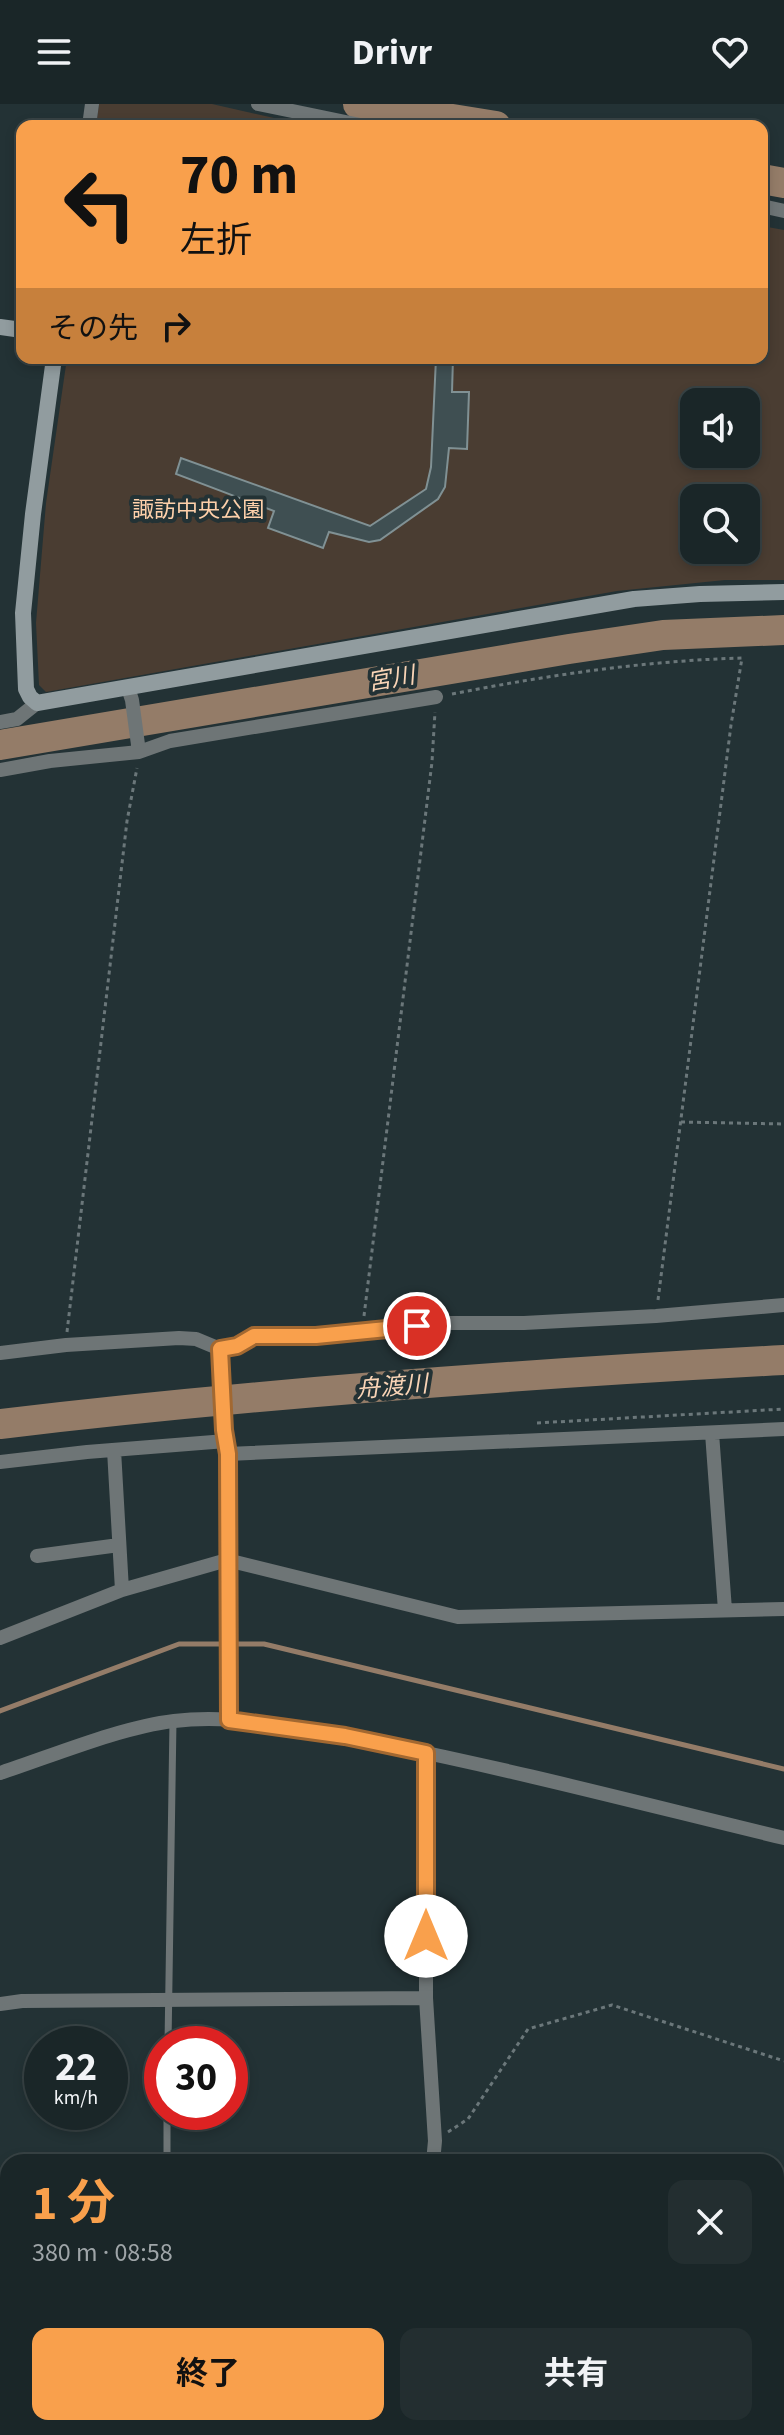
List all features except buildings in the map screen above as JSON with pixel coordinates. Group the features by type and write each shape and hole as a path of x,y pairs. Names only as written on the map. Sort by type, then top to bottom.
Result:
{"street":[{"path":"258,104 336,120"},
{"path":"37,703 26,689 23,613 53,364"},
{"path":"0,722 17,719 37,703 130,694 634,599 784,592"},
{"path":"130,694 140,748"},
{"path":"0,770 436,697"},
{"path":"220,1354 254,1336 316,1336 445,1323 524,1323 656,1316 784,1305"},
{"path":"0,1353 66,1345 179,1338 196,1339 220,1354"},
{"path":"220,1354 226,1442 229,1720"},
{"path":"0,1462 226,1442 784,1429"},
{"path":"712,1433 725,1610"},
{"path":"114,1450 122,1590"},
{"path":"37,1556 119,1545"},
{"path":"0,1638 122,1590 227,1560 458,1617 784,1609"},
{"path":"0,1773 127,1732 173,1721 229,1720 345,1736 426,1753 784,1838"},
{"path":"426,1753 426,1998 434,2154"},
{"path":"0,2004 168,1998 426,1998"}],"lane":[{"path":"168,2026 173,1721"},
{"path":"167,2130 167,2154"}],"path":[{"path":"362,1331 432,762 436,697 541,676 618,665 742,658 656,1316"},
{"path":"66,1345 127,821 140,748"},
{"path":"681,1122 784,1124"},
{"path":"435,2141 468,2119 528,2029 612,2005 784,2061"}],"green space":[{"path":"99,104 212,104 283,120 97,120"},
{"name":"諏訪中央公園","path":"768,227 784,230 784,580 725,580 617,591 46,692 39,685 36,623 46,503 66,364 768,364"}],"waterway":[{"path":"358,104 458,120"},
{"path":"768,180 784,183"},
{"name":"宮川","path":"0,745 663,635 784,630"},
{"name":"舟渡川","path":"0,1424 391,1386 784,1360"},
{"path":"0,1711 179,1644 264,1644 784,1769"}],"route":[{"path":"417,1326 316,1336 254,1336 237,1346 220,1349 228,1454 229,1720 345,1736 426,1753 426,1936"}]}
